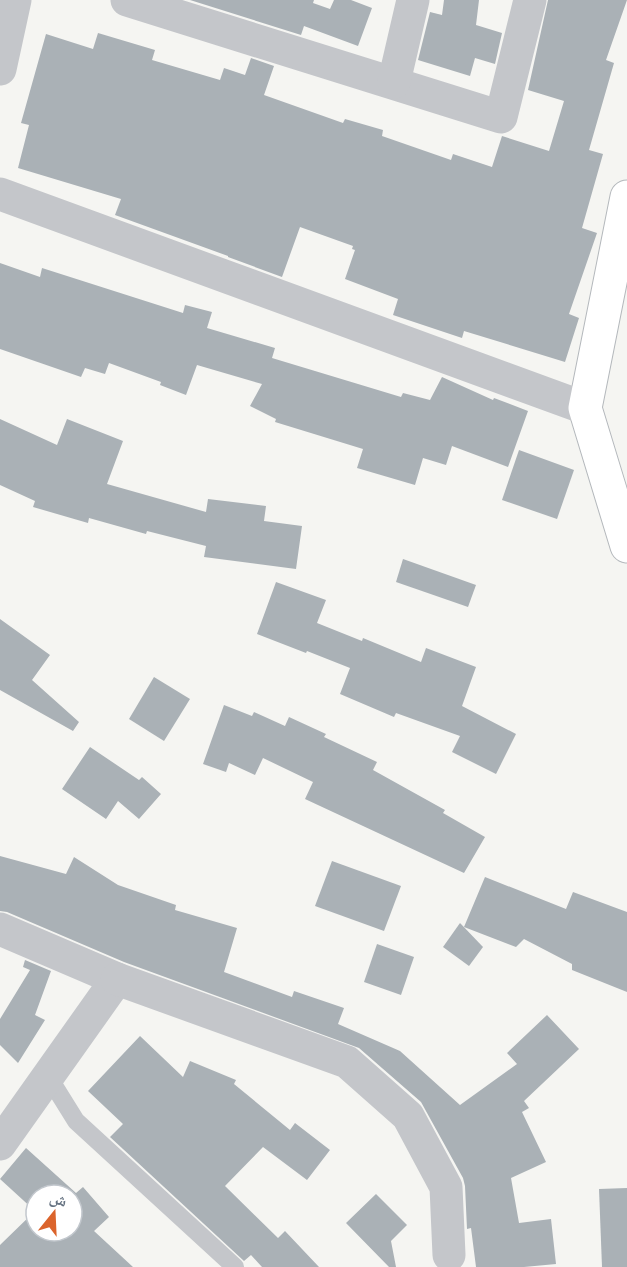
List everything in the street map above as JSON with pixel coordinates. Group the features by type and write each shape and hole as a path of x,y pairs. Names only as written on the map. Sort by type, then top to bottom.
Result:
{"main road":[{"path":"627,197 585,408 627,546"}],"street":[{"path":"0,69 15,0"},
{"path":"127,0 501,117 530,0"},
{"path":"394,82 413,0"},
{"path":"0,194 585,408"},
{"path":"0,929 117,978 347,1062 408,1116 446,1187 449,1255"},
{"path":"0,1144 117,978"}],"lane":[{"path":"48,1076 76,1121 235,1267"}],"building":[{"path":"190,0 314,0 313,3 330,9 334,0 351,0 372,8 358,46 304,26 301,35"},
{"path":"444,0 479,0 476,25 502,33 495,64 475,58 470,76 418,60 430,12 442,15"},
{"path":"548,0 627,0 606,60 614,63 589,150 603,154 582,228 597,233 569,314 579,318 565,362 464,331 462,338 393,315 398,299 345,279 355,250 352,249 353,246 300,227 282,277 115,215 121,199 18,168 29,125 21,123 46,34 93,49 98,33 155,50 152,60 220,80 224,68 245,75 251,58 274,66 264,95 343,123 345,119 383,130 382,136 451,160 453,154 492,167 502,136 549,151 564,101 528,90"},
{"path":"0,263 40,277 42,268 183,313 185,305 212,312 207,328 275,348 272,358 401,397 403,393 430,400 442,377 493,400 494,398 528,411 508,467 452,446 446,465 423,458 415,485 357,468 363,449 275,422 276,419 250,406 262,384 197,365 186,395 160,385 161,382 109,363 105,374 85,368 81,377 0,349"},
{"path":"0,419 57,445 67,419 123,441 107,484 206,512 208,499 266,506 264,521 302,526 296,569 204,557 206,546 147,531 146,534 89,518 88,523 33,507 35,501 0,485"},
{"path":"519,450 574,470 557,519 502,500"},
{"path":"403,559 476,585 468,607 396,582"},
{"path":"276,582 326,600 317,623 362,641 363,638 421,662 426,648 476,667 462,706 516,734 496,774 452,752 460,736 396,713 394,717 340,694 350,668 257,634"},
{"path":"0,619 50,655 32,680 79,722 73,731 0,690"},
{"path":"154,677 190,699 164,741 129,719"},
{"path":"224,705 252,716 254,712 285,726 289,717 326,734 324,737 377,762 373,770 445,810 443,813 485,837 464,873 305,799 313,782 263,758 255,775 229,763 226,772 203,764"},
{"path":"90,747 139,780 142,777 161,794 139,819 118,801 106,819 62,789"},
{"path":"0,856 66,874 74,857 118,885 176,905 175,910 237,928 224,972 292,997 294,991 344,1008 338,1024 400,1051 460,1105 517,1064 507,1053 547,1015 579,1049 524,1101 529,1108 522,1112 546,1162 511,1178 519,1223 551,1219 556,1264 476,1267 471,1228 467,1229 463,1178 421,1102 359,1048 124,962 0,911"},
{"path":"332,861 401,886 384,931 315,906"},
{"path":"485,877 566,909 573,892 627,912 627,992 572,970 572,964 524,939 516,947 464,927"},
{"path":"460,923 483,947 469,966 443,947"},
{"path":"377,944 414,957 401,995 364,982"},
{"path":"25,960 51,971 35,1015 45,1020 18,1063 0,1045 0,1019 30,970 23,967"},
{"path":"140,1036 183,1077 190,1061 236,1080 234,1084 290,1130 295,1123 330,1150 307,1180 263,1147 225,1186 278,1238 285,1231 319,1267 262,1267 251,1255 244,1261 110,1137 123,1124 88,1091"},
{"path":"26,1148 65,1183 24,1183 24,1201 0,1179"},
{"path":"84,1188 109,1217 94,1231 133,1267 0,1267 0,1245 24,1222 24,1243 84,1243"},
{"path":"627,1188 627,1267 602,1267 599,1189"},
{"path":"376,1194 407,1225 391,1241 396,1267 389,1267 346,1223"}]}
